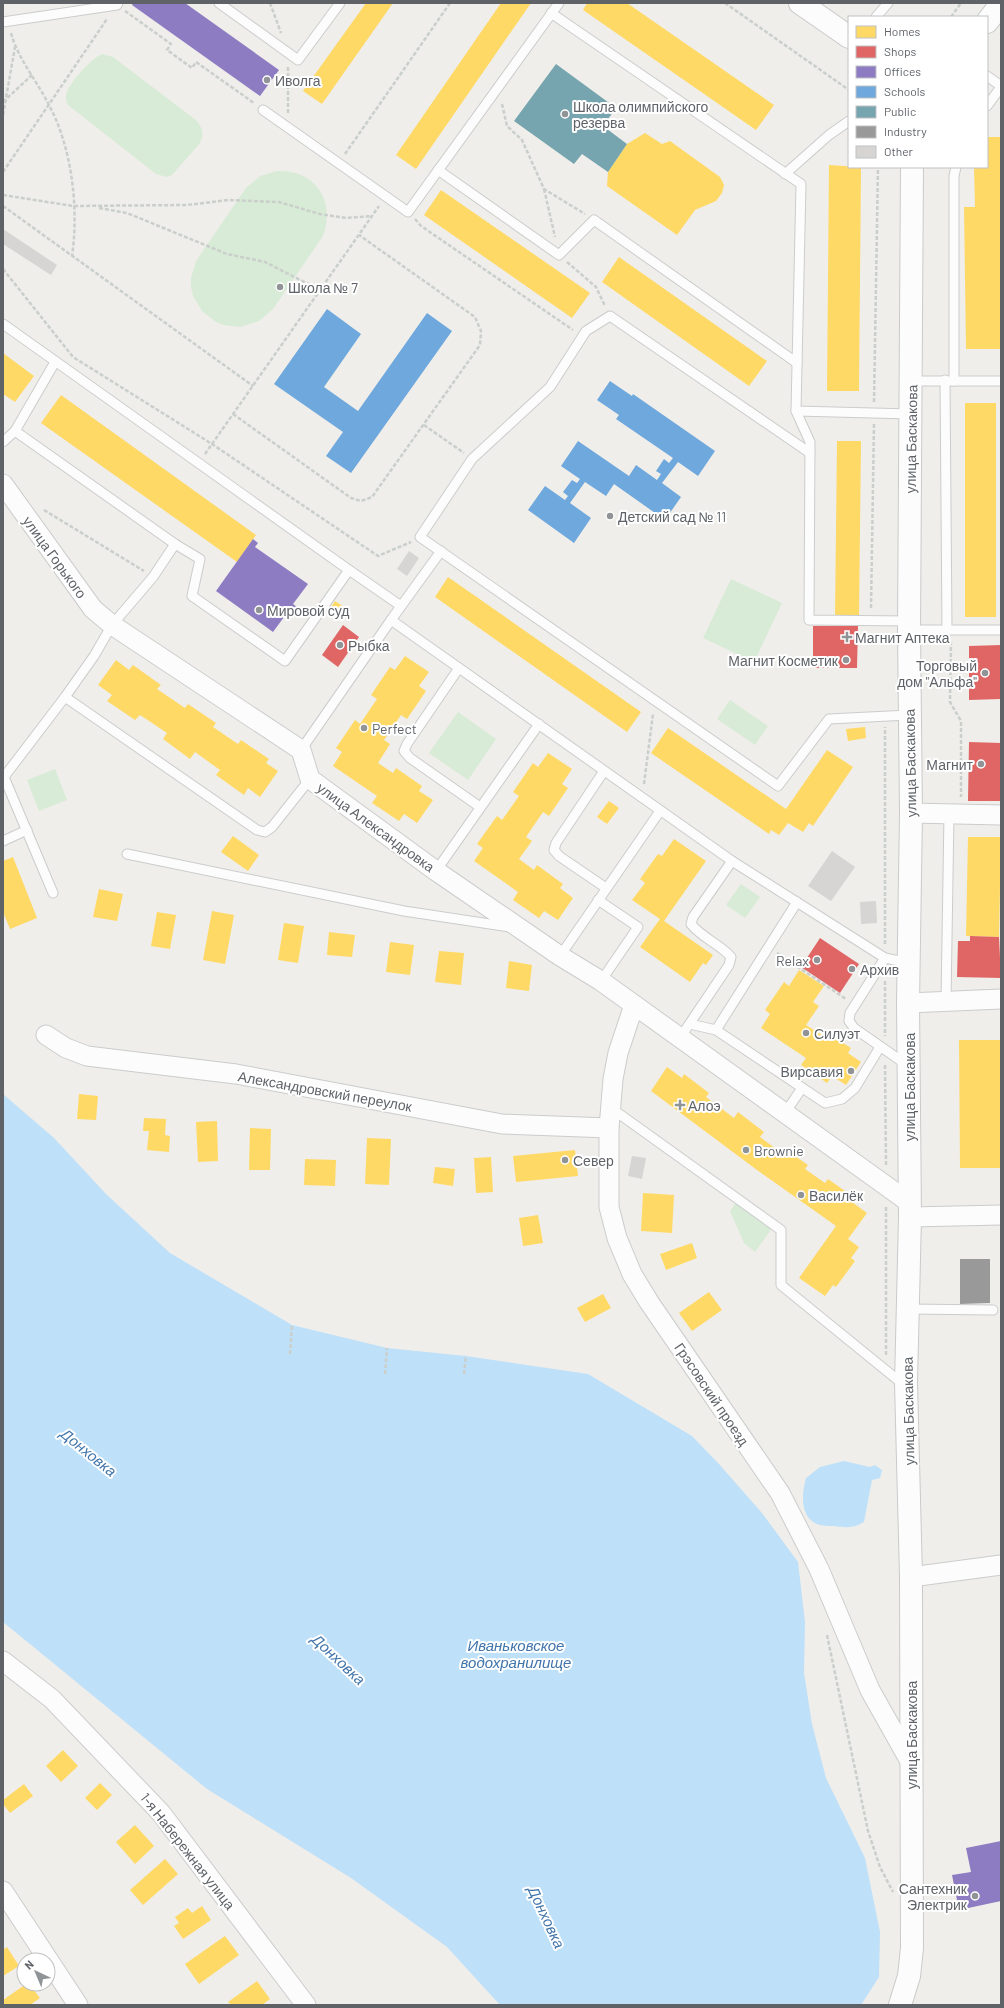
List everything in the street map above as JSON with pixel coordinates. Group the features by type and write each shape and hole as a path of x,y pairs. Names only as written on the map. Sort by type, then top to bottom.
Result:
{"street":[{"path":"800,3 848,36"},
{"name":"улица Баскакова","path":"900,2005 909,1976 912,1948 911,1577 907,1388 910,1210 908,1003 911,813 909,625 912,381 912,168"},
{"name":"улица Горького","path":"3,484 93,609 112,625"},
{"path":"112,625 301,750"},
{"name":"улица Александровка","path":"301,750 310,779 436,872 560,956 601,981 634,1005 685,1031 785,1113 910,1210"},
{"path":"911,813 1001,815"},
{"path":"908,1003 1001,999"},
{"name":"Грэсовский проезд","path":"634,1005 618,1053 613,1079 608,1128 609,1206 617,1238 632,1274 649,1302 780,1493 819,1569 870,1690 911,1763"},
{"name":"Александровский переулок","path":"46,1035 66,1048 87,1056 236,1074 502,1124 608,1128"},
{"path":"910,1210 1001,1215"},
{"path":"911,1577 1001,1565"},
{"name":"1-я Набережная улица","path":"3,1661 52,1698 161,1813 306,2005"},
{"path":"3,1891 78,2005"}],"lane":[{"path":"219,3 298,60 340,3"},
{"path":"263,110 408,212 559,3"},
{"path":"877,16 888,3"},
{"path":"5,22 117,4"},
{"path":"551,13 801,184 796,410 810,442 810,620 871,620 947,630 1001,630"},
{"path":"988,77 1001,87 988,105"},
{"path":"785,174 829,135 848,122"},
{"path":"947,630 950,381 954,176 956,168"},
{"path":"438,170 559,256 594,220 797,363"},
{"path":"810,453 610,316 586,331 550,387 472,459 420,537 778,786 829,719 909,715"},
{"path":"3,324 198,464 401,606"},
{"path":"3,442 15,431 55,362"},
{"path":"912,381 1001,381"},
{"path":"796,410 911,414"},
{"path":"15,431 175,544 200,559 192,596 285,661 349,570"},
{"path":"52,893 4,775 65,697 94,656 112,625 153,577 175,544"},
{"path":"301,750 441,551"},
{"path":"391,620 732,861 885,958 909,962"},
{"path":"459,668 407,744 404,751 410,758 480,807"},
{"path":"65,697 257,830 265,832 272,827 310,779"},
{"path":"436,872 539,724"},
{"path":"604,771 556,844 554,850 559,856 606,888"},
{"path":"560,956 660,811"},
{"path":"946,1001 955,814"},
{"path":"3,841 27,830"},
{"path":"127,854 404,911 519,928"},
{"path":"685,1031 729,965 731,958 726,952 695,929 691,924 693,918 732,861"},
{"path":"598,900 638,927 601,981"},
{"path":"716,1030 797,902"},
{"path":"885,958 850,1013 849,1021 854,1028 909,1066"},
{"path":"685,1031 716,1030 825,1103 842,1099 856,1088 880,1047"},
{"path":"785,1113 802,1088"},
{"path":"611,1108 781,1230 781,1285 907,1388"},
{"path":"908,1309 993,1310"}],"path":[{"path":"339,162 450,3"},
{"path":"725,3 848,89"},
{"path":"952,16 961,3"},
{"path":"3,172 117,4 172,44 167,50 192,68 196,62 263,110"},
{"path":"5,22 15,47 49,104 62,131 68,161 73,206 75,231 72,256"},
{"path":"3,115 4,100 15,47"},
{"path":"4,100 32,76"},
{"path":"498,87 507,126 522,140 544,189 594,220"},
{"path":"871,620 878,168"},
{"path":"3,195 73,206 187,205 228,200 279,202 320,214 346,218 372,216"},
{"path":"198,464 386,196"},
{"path":"3,206 253,386"},
{"path":"93,206 127,213 227,254 265,262 320,290"},
{"path":"408,212 421,226 583,337"},
{"path":"233,414 351,498 361,501 372,497 480,345 481,331 475,317 359,235"},
{"path":"3,269 73,357 212,444 378,556 420,537"},
{"path":"424,424 472,459"},
{"path":"39,507 153,577"},
{"path":"947,630 951,640 950,702 961,721 955,814"},
{"path":"642,798 654,701"},
{"path":"769,947 855,1006"},
{"path":"290,1354 292,1325"},
{"path":"385,1374 387,1348"},
{"path":"464,1374 466,1356"},
{"path":"827,1634 868,1831 880,1867 889,1885 912,1918"}],"green space":[{"path":"102,54 113,57 197,121 202,129 200,143 172,175 167,177 156,174 68,105 66,95 69,87 88,65"},
{"path":"277,171 302,175 312,181 319,190 327,211 323,236 273,309 259,321 240,327 224,325 216,322 202,311 193,296 191,278 196,261 246,188 260,176"},
{"path":"731,579 782,603 754,662 703,638"},
{"path":"730,700 768,726 755,745 717,719"},
{"path":"458,712 496,739 468,780 429,753"},
{"path":"55,769 67,800 39,811 27,780"},
{"path":"741,884 760,897 745,918 726,905"},
{"path":"737,1201 773,1227 755,1252 744,1243 730,1211"}],"water":[{"name":"Иваньковское водохранилище","path":"3,1094 54,1138 107,1195 170,1253 292,1325 387,1348 466,1356 588,1374 692,1436 719,1464 762,1513 798,1562 805,1622 804,1673 812,1724 826,1778 865,1858 880,1932 879,1977 861,2005 500,2005 447,1947 351,1878 207,1789 3,1622"},
{"path":"844,1461 870,1467 875,1465 882,1470 880,1478 872,1480 864,1522 846,1527 823,1526 815,1523 809,1518 804,1508 803,1496 806,1478 820,1467"}],"building: Homes":[{"path":"366,3 393,3 322,104 303,91"},
{"path":"501,3 531,3 416,169 396,155"},
{"path":"587,3 627,3 774,105 756,130 583,10"},
{"path":"645,133 662,144 670,141 720,177 724,185 722,193 716,201 695,210 677,235 607,186 608,172 627,144"},
{"path":"988,137 1001,137 1001,349 966,349 964,207 975,207 974,168 988,168"},
{"path":"829,165 848,166 848,168 861,168 859,391 827,391"},
{"path":"441,190 590,293 572,318 424,215"},
{"path":"619,257 767,361 749,386 602,282"},
{"path":"3,353 34,376 15,402 3,394"},
{"path":"61,395 256,535 237,562 41,423"},
{"path":"965,403 996,403 996,617 965,617"},
{"path":"837,441 861,441 859,617 835,617"},
{"path":"448,577 641,712 627,732 435,597"},
{"path":"335,601 347,609 340,618 329,610"},
{"path":"405,656 429,672 419,686 426,691 407,719 401,715 384,740 390,744 378,763 393,773 396,768 422,786 419,791 433,800 417,823 404,814 399,821 372,803 377,796 333,766 342,752 336,748 355,720 360,724 377,699 371,695 390,667 395,670"},
{"path":"116,660 129,670 133,665 161,685 157,689 185,708 188,704 216,723 213,727 238,744 241,740 269,759 266,763 278,771 260,797 248,788 244,795 216,775 220,770 195,752 190,759 163,739 167,733 140,715 135,720 107,701 112,695 98,685"},
{"path":"865,727 866,738 848,741 846,729"},
{"path":"668,728 786,809 827,750 853,767 813,826 809,823 803,832 788,823 779,835 771,830 769,834 651,753"},
{"path":"548,753 572,769 562,784 568,788 549,816 543,812 526,837 532,841 519,859 534,870 537,865 563,884 560,888 573,898 558,920 544,911 539,918 513,900 518,892 474,861 483,848 477,844 497,816 502,820 519,796 513,792 533,763 538,767"},
{"path":"609,801 619,808 607,824 597,817"},
{"path":"233,836 259,855 248,871 221,852"},
{"path":"968,837 1001,837 999,937 966,936"},
{"path":"674,839 706,861 664,921 713,955 706,965 703,963 690,982 640,947 660,919 632,900 645,883 640,879 658,854 662,856"},
{"path":"13,857 37,918 10,929 3,912 3,861"},
{"path":"99,889 123,894 117,921 93,917"},
{"path":"212,911 234,915 225,964 203,960"},
{"path":"157,912 176,915 170,949 151,946"},
{"path":"284,923 304,926 298,963 278,960"},
{"path":"329,932 355,935 352,957 327,955"},
{"path":"390,942 414,945 410,975 386,972"},
{"path":"439,951 464,953 461,985 435,982"},
{"path":"509,961 532,965 529,991 506,988"},
{"path":"799,970 824,986 813,1002 819,1006 806,1025 822,1035 824,1031 851,1048 848,1053 861,1062 846,1085 832,1076 827,1083 801,1065 806,1058 761,1028 770,1014 765,1010 784,982 789,986"},
{"path":"959,1040 1001,1040 1001,1168 960,1168"},
{"path":"667,1067 682,1078 684,1074 709,1093 706,1097 734,1118 738,1112 764,1132 760,1137 783,1154 786,1150 808,1165 805,1169 825,1183 828,1179 855,1198 852,1202 867,1213 848,1239 859,1247 851,1258 855,1261 836,1287 833,1285 825,1296 799,1278 836,1226 757,1170 651,1091"},
{"path":"79,1094 98,1096 96,1120 77,1119"},
{"path":"144,1118 166,1119 165,1135 170,1136 169,1152 147,1150 149,1131 143,1131"},
{"path":"217,1121 218,1161 198,1162 196,1122"},
{"path":"250,1128 271,1129 270,1170 249,1170"},
{"path":"367,1138 391,1139 389,1185 365,1184"},
{"path":"575,1150 578,1176 516,1182 513,1156"},
{"path":"491,1157 493,1192 476,1193 474,1158"},
{"path":"305,1159 336,1160 335,1186 304,1185"},
{"path":"435,1167 455,1169 453,1186 433,1183"},
{"path":"643,1193 674,1195 672,1233 641,1231"},
{"path":"538,1215 543,1243 523,1246 519,1218"},
{"path":"692,1243 697,1258 666,1270 660,1254"},
{"path":"709,1292 722,1310 692,1331 679,1313"},
{"path":"603,1294 611,1308 585,1322 577,1308"},
{"path":"63,1750 78,1766 61,1782 46,1766"},
{"path":"100,1783 112,1795 97,1810 85,1798"},
{"path":"24,1784 33,1796 10,1813 3,1804 3,1800"},
{"path":"135,1825 154,1846 135,1864 116,1842"},
{"path":"165,1859 178,1874 143,1905 130,1890"},
{"path":"202,1906 211,1920 183,1939 174,1926 179,1923 175,1917 188,1908 192,1913"},
{"path":"225,1936 239,1955 199,1984 185,1964"},
{"path":"7,1947 16,1961 16,1968 3,1976 3,1950"},
{"path":"257,1981 270,1999 262,2005 231,2005 228,2002"},
{"path":"16,1991 35,1992 40,1998 30,2005 5,2005 3,2000"}],"building: Shops":[{"path":"343,625 359,637 338,667 322,655"},
{"path":"813,626 858,626 857,668 813,668"},
{"name":"Торговый дом \"Альфа\"","path":"1001,645 1001,699 969,700 969,646"},
{"path":"969,742 1001,743 1001,801 968,801"},
{"path":"970,936 999,937 1001,978 957,977 958,941 970,941"},
{"path":"820,938 859,964 840,993 801,967"}],"building: Offices":[{"path":"133,3 185,3 279,70 260,96 132,5"},
{"path":"253,539 258,543 255,547 308,584 293,604 297,607 291,616 287,613 273,632 216,591"},
{"path":"1001,1841 1001,1901 959,1910 952,1875 971,1872 966,1848"}],"building: Schools":[{"path":"327,309 361,334 324,387 358,411 427,313 452,331 351,473 326,456 343,432 274,384"},
{"path":"610,381 632,396 633,394 715,451 698,476 678,462 662,483 681,497 665,520 614,484 606,496 585,482 570,503 591,518 574,543 528,510 545,486 565,500 568,496 563,492 572,480 577,483 580,479 561,466 578,441 629,476 636,465 657,480 661,474 656,471 664,459 669,463 673,458 616,419 619,415 597,400"}],"building: Public":[{"name":"Школа олимпийского резерва","path":"556,64 616,108 603,126 627,144 608,172 582,154 574,164 514,121"}],"building: Industry":[{"path":"960,1259 990,1259 990,1303 960,1304"}],"building: Other":[{"path":"3,229 57,265 51,275 3,244"},
{"path":"409,551 419,558 407,576 397,569"},
{"path":"832,851 855,867 831,901 808,886"},
{"path":"876,901 877,923 861,924 860,902"},
{"path":"632,1156 646,1158 642,1179 628,1176"}],"place":[{"name":"Иволга","path":"267,80"},
{"name":"Школа олимпийского резерва","path":"565,114"},
{"name":"Школа № 7","path":"280,287"},
{"name":"Детский сад № 11","path":"610,516"},
{"name":"Мировой суд","path":"259,610"},
{"name":"Магнит Аптека","path":"847,637"},
{"name":"Рыбка","path":"340,645"},
{"name":"Магнит Косметик","path":"846,660"},
{"name":"Торговый дом \"Альфа\"","path":"985,673"},
{"name":"Perfect","path":"364,728"},
{"name":"Магнит","path":"981,764"},
{"name":"Relax","path":"817,960"},
{"name":"Архив","path":"852,969"},
{"name":"Силуэт","path":"806,1033"},
{"name":"Вирсавия","path":"851,1071"},
{"name":"Алоэ","path":"680,1105"},
{"name":"Brownie","path":"746,1150"},
{"name":"Север","path":"565,1160"},
{"name":"Василёк","path":"801,1195"},
{"name":"Сантехник Электрик","path":"975,1896"}],"water label":[{"name":"Донховка","path":"89,1452"},
{"name":"Донховка","path":"339,1659"},
{"name":"Донховка","path":"547,1917"}]}
